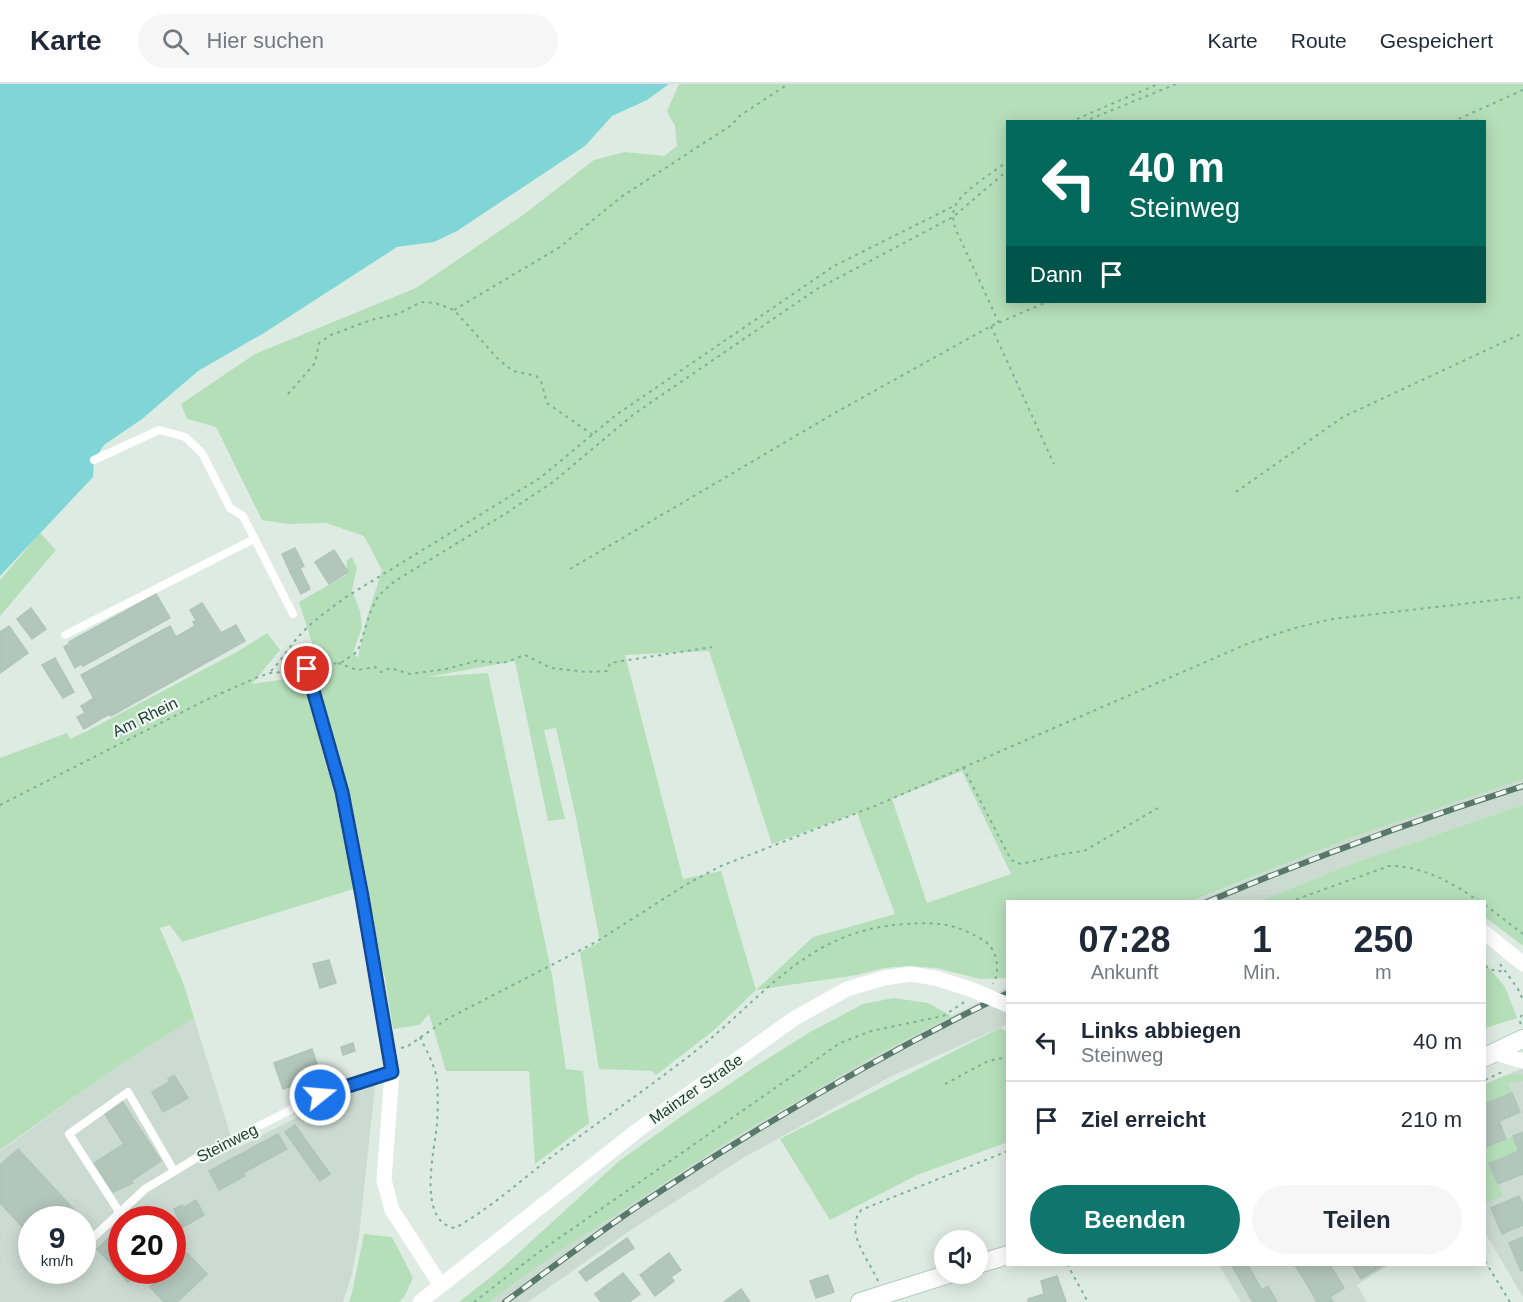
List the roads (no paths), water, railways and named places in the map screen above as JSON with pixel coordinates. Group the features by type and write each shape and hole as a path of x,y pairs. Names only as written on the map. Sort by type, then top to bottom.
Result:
{"main road":[{"path":"1490,1055 1523,1039"},
{"path":"988,1261 1006,1256"},
{"path":"860,1302 895,1295 934,1280"}],"street":[{"path":"307,669 342,792 392,1072 384,1180 392,1210 441,1284"},
{"path":"1486,934 1522,965"},
{"name":"Mainzer Straße","path":"420,1302 638,1130 795,1018 847,989 884,978 911,974 935,978 969,994 1006,1004"},
{"path":"1490,1055 1523,1061"}],"lane":[{"path":"94,459 159,430 185,437 202,453 230,508 243,516 293,614"},
{"path":"65,635 254,539"},
{"name":"Steinweg","path":"127,1206 145,1189 198,1157 320,1095 392,1072"},
{"path":"115,1206 69,1134 128,1092 174,1171"},
{"name":"Steinweg","path":"96,1235 108,1224"}],"water":[{"path":"0,84 669,84 647,100 612,116 585,146 457,231 434,242 397,247 264,333 198,371 142,419 104,445 94,460 93,477 0,576"}],"railway":[{"path":"1212,900 1364,840 1523,786"},
{"path":"505,1302 624,1216 730,1147 867,1066 1006,994"}]}
